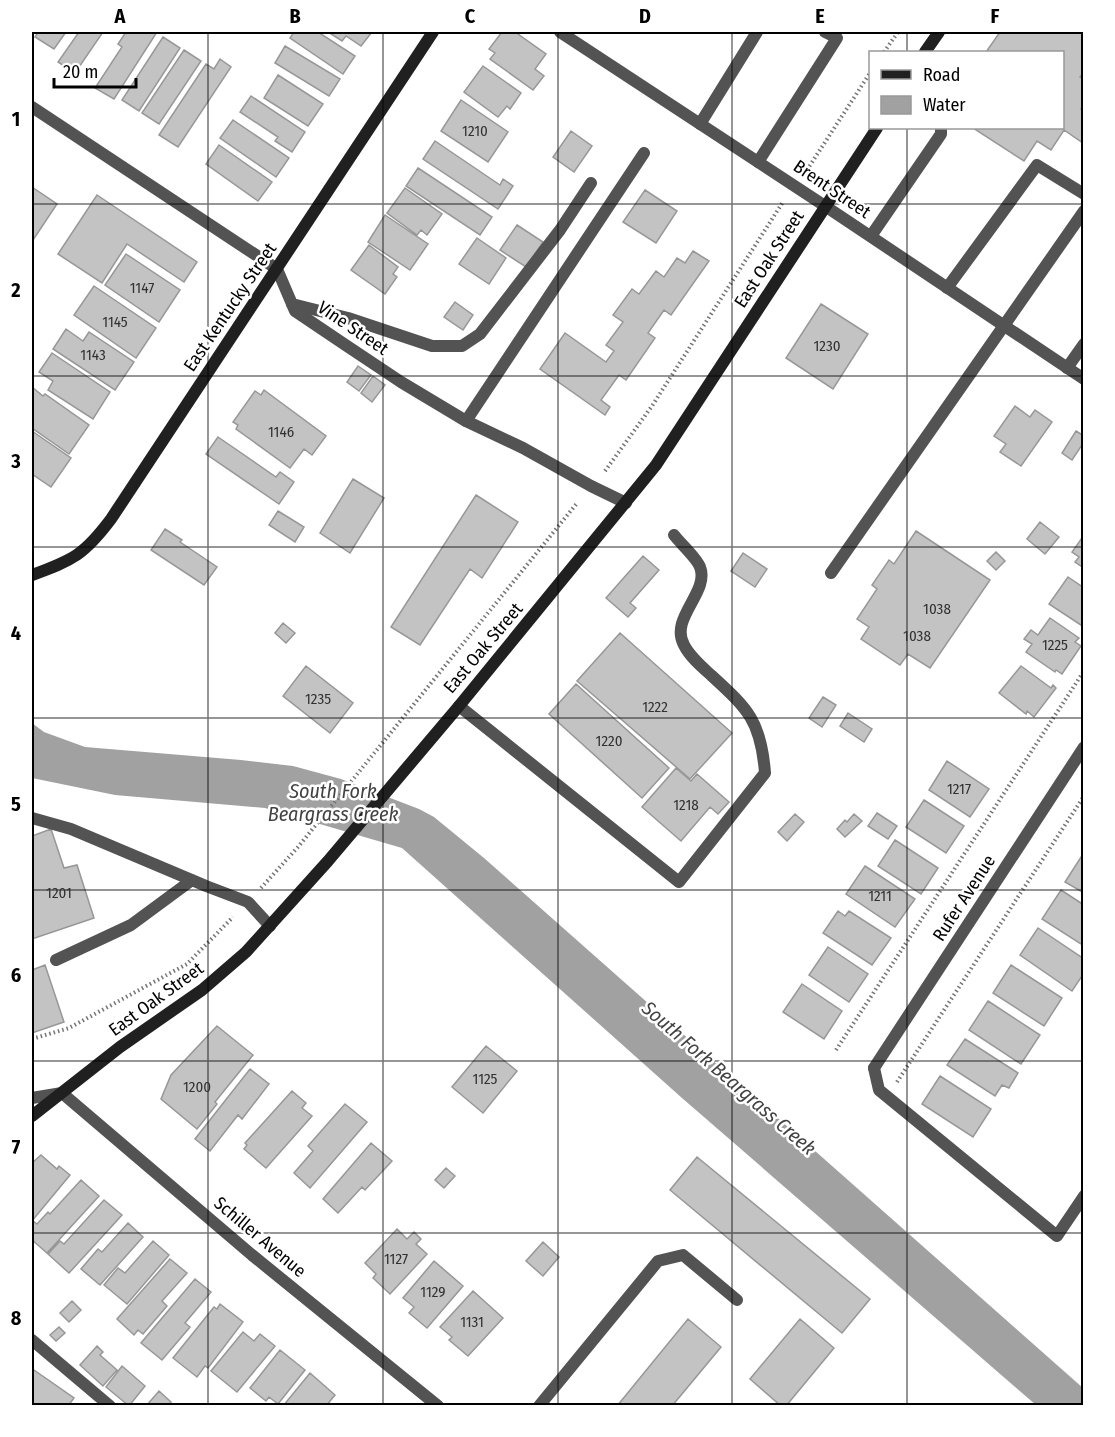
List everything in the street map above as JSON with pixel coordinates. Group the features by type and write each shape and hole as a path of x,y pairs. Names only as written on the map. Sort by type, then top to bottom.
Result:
{"main road":[{"name":"East Kentucky Street","path":"32,574 68,562 97,537 433,32"},
{"path":"926,51 939,32"},
{"name":"East Oak Street","path":"32,1116 120,1047 202,990 246,952 328,861 459,706 656,465 876,129"}],"street":[{"name":"Brent Street","path":"560,32 871,236 1083,380"},
{"path":"700,124 758,32"},
{"path":"758,162 839,35 825,32"},
{"path":"32,107 277,269"},
{"path":"871,236 941,134 941,129"},
{"path":"466,421 644,153"},
{"path":"947,288 1037,165 1083,194"},
{"path":"292,304 348,318 432,346 462,346 480,334 560,230 591,183"},
{"path":"831,573 1005,327 1083,211"},
{"name":"Vine Street","path":"277,269 295,311 392,376 466,421 523,448 626,503"},
{"path":"1067,368 1083,344"},
{"path":"459,706 679,882 765,773 761,742 753,718 741,702 700,665 684,645 680,634 682,621 700,582 700,566 674,535"},
{"name":"Rufer Avenue","path":"1083,747 874,1068 879,1090 1057,1236 1083,1196"},
{"path":"32,819 71,829 248,902 270,926"},
{"path":"56,960 131,925 192,880"},
{"path":"32,1098 62,1093"},
{"name":"Schiller Avenue","path":"62,1093 252,1255 438,1406"},
{"path":"539,1406 658,1261 683,1255 737,1300"},
{"path":"32,1340 110,1406"}],"path":[{"path":"885,51 897,32"},
{"path":"32,1039 69,1028 187,964 298,847 591,486 615,460 793,185 808,169 869,75"},
{"path":"836,1050 1083,671"},
{"path":"894,1087 1083,796"}],"water":[{"name":"South Fork Beargrass Creek","path":"32,723 44,732 85,747 293,766 341,779 434,817 484,858 1083,1388 1083,1405 1036,1405 682,1098 402,848 265,808 115,795 32,778"}],"building":[{"path":"38,32 66,32 54,49 35,37"},
{"path":"79,32 103,32 75,73 58,62"},
{"path":"126,32 157,32 114,99 95,88 122,47 118,44"},
{"path":"294,32 318,32 355,56 343,74 290,38"},
{"path":"328,32 372,32 361,46 346,36 342,41"},
{"path":"502,32 515,32 546,54 535,69 544,76 533,90 490,59 495,53 489,49"},
{"path":"1000,32 1084,32 1084,72 1080,77 1084,79 1084,106 1081,109 1084,111 1083,143 1064,130 1051,150 1037,141 1024,161 975,129 1064,129 1064,51 987,51"},
{"path":"163,37 180,48 139,111 122,100"},
{"path":"285,46 340,79 329,96 275,63"},
{"path":"184,50 201,61 159,124 142,113"},
{"path":"220,59 231,67 178,147 159,135 206,64 214,69"},
{"path":"483,66 521,93 510,109 507,106 498,117 464,92"},
{"path":"278,75 323,104 308,126 264,98"},
{"path":"251,96 305,132 292,152 275,141 278,137 240,112"},
{"path":"461,100 508,132 488,162 441,131"},
{"path":"233,120 289,158 276,177 220,138"},
{"path":"571,131 592,146 574,172 553,157"},
{"path":"435,141 500,185 503,179 513,186 498,209 423,159"},
{"path":"219,145 272,182 258,201 206,164"},
{"path":"418,168 492,217 480,235 406,186"},
{"path":"32,187 57,204 33,240 32,239"},
{"path":"405,188 442,214 427,235 421,230 417,235 387,213"},
{"path":"645,190 677,211 656,243 623,222"},
{"path":"97,195 197,262 184,282 127,244 102,283 58,254"},
{"path":"385,215 428,244 410,270 368,242"},
{"path":"517,225 543,242 526,267 500,250"},
{"path":"477,238 506,258 489,284 459,264"},
{"path":"369,245 398,267 393,274 397,277 385,294 351,270"},
{"path":"693,251 709,261 671,315 664,310 648,333 655,338 626,380 619,375 601,400 610,407 605,415 540,369 565,333 606,362 614,351 606,345 623,322 613,315 632,289 639,294 656,271 664,277 677,258 685,263"},
{"path":"126,254 180,290 159,322 105,285"},
{"path":"94,286 156,328 136,358 74,315"},
{"path":"455,302 473,315 463,330 444,317"},
{"path":"821,304 868,334 833,389 786,358"},
{"path":"66,329 83,341 89,332 134,362 115,390 53,349"},
{"path":"52,353 110,392 93,419 48,390 53,381 39,372"},
{"path":"358,366 371,375 359,391 347,382"},
{"path":"373,376 385,385 372,402 361,393"},
{"path":"32,387 89,425 69,454 32,428"},
{"path":"264,390 326,436 312,455 304,449 290,468 236,429 238,425 233,422 255,391 261,395"},
{"path":"1015,406 1030,417 1035,410 1052,422 1021,466 1000,452 1006,444 994,436"},
{"path":"32,431 71,458 51,487 32,474"},
{"path":"1076,431 1084,436 1084,442 1072,460 1062,453"},
{"path":"218,437 276,477 280,472 294,482 279,504 206,454"},
{"path":"353,479 384,498 350,553 320,533"},
{"path":"476,495 518,522 482,578 470,569 420,645 391,627"},
{"path":"278,511 304,527 295,542 269,525"},
{"path":"1040,522 1059,537 1045,554 1027,539"},
{"path":"165,529 217,567 204,585 151,550"},
{"path":"916,531 990,580 930,668 908,654 900,665 861,639 869,627 857,619 877,589 872,585 889,560 894,564"},
{"path":"1084,535 1084,568 1075,562 1079,557 1072,552"},
{"path":"996,552 1005,561 996,570 987,561"},
{"path":"743,553 767,569 755,587 731,571"},
{"path":"643,556 659,570 630,603 636,608 628,617 606,598"},
{"path":"1068,577 1084,588 1084,627 1049,604"},
{"path":"1050,618 1079,638 1075,642 1081,646 1062,674 1056,670 1055,672 1026,652 1032,644 1024,639 1031,630 1038,635"},
{"path":"283,623 295,633 286,643 275,633"},
{"path":"620,633 732,733 690,779 577,681"},
{"path":"306,666 353,703 330,733 283,696"},
{"path":"1021,666 1051,688 1053,685 1056,688 1034,717 1027,711 1026,714 999,693"},
{"path":"576,684 669,768 642,798 549,714"},
{"path":"823,697 836,705 822,727 809,718"},
{"path":"848,713 872,729 864,742 840,726"},
{"path":"947,761 989,789 970,817 929,790"},
{"path":"676,768 691,781 697,774 729,802 718,814 710,807 681,841 642,807"},
{"path":"924,800 964,826 946,853 906,827"},
{"path":"877,813 897,826 888,839 868,826"},
{"path":"795,814 804,822 787,841 778,832"},
{"path":"854,814 862,821 845,837 837,829"},
{"path":"51,829 64,868 77,865 94,918 32,939 32,836"},
{"path":"895,840 938,868 921,894 878,866"},
{"path":"1084,854 1084,893 1065,882"},
{"path":"865,866 915,899 895,927 846,894"},
{"path":"1061,890 1084,905 1084,946 1042,919"},
{"path":"838,911 845,916 849,911 891,938 872,965 823,933"},
{"path":"1038,928 1084,959 1084,973 1072,991 1020,955"},
{"path":"828,947 868,974 849,1002 809,975"},
{"path":"45,965 64,1022 32,1033 32,970"},
{"path":"1011,965 1062,998 1044,1026 993,993"},
{"path":"802,984 842,1011 824,1039 783,1012"},
{"path":"988,1001 1040,1035 1021,1064 969,1030"},
{"path":"217,1026 253,1055 215,1102 217,1104 197,1129 161,1099 171,1075"},
{"path":"965,1039 1018,1073 1009,1088 1002,1085 995,1096 947,1065"},
{"path":"486,1046 517,1071 483,1113 452,1087"},
{"path":"250,1069 269,1084 242,1119 238,1115 210,1151 195,1139"},
{"path":"940,1076 991,1109 973,1137 922,1104"},
{"path":"292,1091 306,1103 302,1108 312,1116 266,1168 244,1149 247,1145 245,1143"},
{"path":"345,1104 367,1122 310,1188 294,1173 313,1151 308,1146"},
{"path":"371,1143 392,1161 365,1190 362,1187 338,1213 323,1199"},
{"path":"41,1155 57,1169 59,1166 70,1175 32,1221 32,1163"},
{"path":"697,1157 870,1299 842,1333 670,1190"},
{"path":"446,1168 455,1176 444,1188 435,1180"},
{"path":"81,1180 99,1196 47,1253 32,1240 32,1223 33,1221 37,1224 48,1212 50,1214"},
{"path":"104,1200 122,1215 69,1273 48,1254 60,1241 64,1244"},
{"path":"128,1223 143,1237 100,1285 81,1269 98,1249 102,1252"},
{"path":"397,1229 407,1239 414,1232 421,1239 416,1244 427,1254 390,1294 373,1278 376,1274 365,1263"},
{"path":"153,1241 169,1255 127,1304 104,1285 118,1268 125,1273"},
{"path":"543,1242 559,1257 543,1276 526,1261"},
{"path":"170,1259 187,1273 162,1301 167,1306 143,1334 138,1330 134,1335 117,1319"},
{"path":"434,1261 463,1286 427,1328 409,1313 414,1307 403,1298"},
{"path":"195,1279 211,1292 185,1323 190,1327 162,1360 141,1343"},
{"path":"473,1291 503,1318 468,1356 449,1340 452,1337 440,1327"},
{"path":"72,1301 81,1310 69,1322 60,1313"},
{"path":"220,1304 243,1322 208,1368 205,1366 197,1377 173,1358 214,1307 217,1309"},
{"path":"688,1319 721,1347 672,1406 617,1406"},
{"path":"800,1319 834,1348 786,1406 781,1406 750,1379"},
{"path":"59,1327 65,1333 56,1341 50,1335"},
{"path":"243,1332 254,1341 260,1334 275,1346 237,1392 211,1371"},
{"path":"97,1346 103,1352 100,1355 117,1370 103,1386 80,1365"},
{"path":"280,1350 305,1370 278,1404 269,1397 266,1401 250,1388"},
{"path":"122,1366 145,1386 129,1406 106,1387"},
{"path":"34,1370 74,1398 68,1406 32,1405 32,1373"},
{"path":"310,1373 335,1395 326,1406 283,1406"},
{"path":"159,1391 171,1402 167,1406 146,1406"}]}
